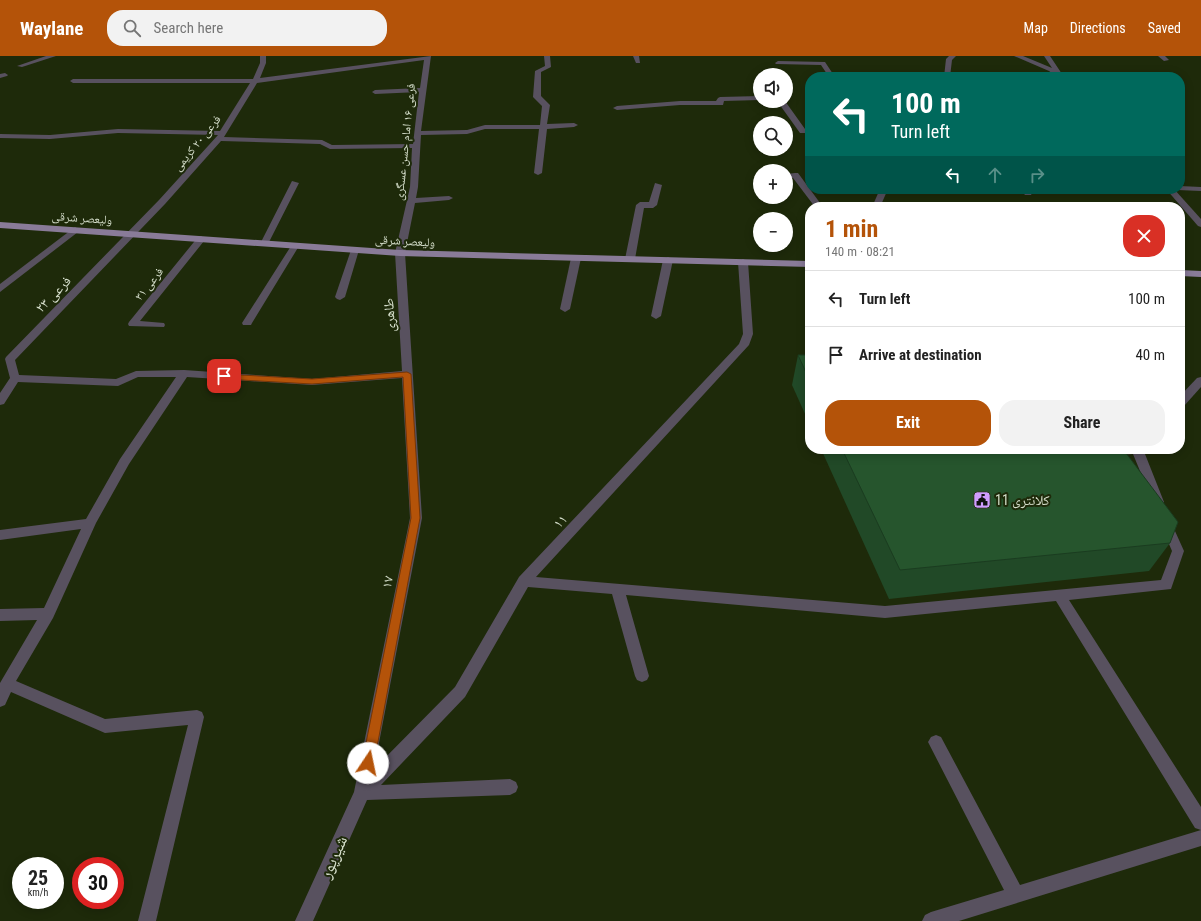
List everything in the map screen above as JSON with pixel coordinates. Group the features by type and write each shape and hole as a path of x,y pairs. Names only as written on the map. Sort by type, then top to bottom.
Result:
{"main road":[{"name":"ولیعصر شرقی","path":"0,225 400,253 805,264"},
{"path":"1185,273 1201,274"}],"street":[{"path":"20,66 53,56"},
{"name":"فرعی ۲۰ کریمی","path":"131,234 178,185 221,136 255,81 263,63 263,56"},
{"path":"538,173 546,105 537,97 538,71 548,67 547,56"},
{"path":"948,72 949,59 953,56"},
{"path":"1017,56 1054,72"},
{"path":"1047,56 1058,72"},
{"path":"73,81 255,81 428,57"},
{"name":"فرعی ۱۶ امام حسن عسگری","path":"400,253 414,187 417,133 422,90 428,57"},
{"path":"778,62 823,63 829,72"},
{"path":"375,92 422,90"},
{"path":"617,108 680,103 720,103 720,99 753,98"},
{"path":"786,108 802,131 805,131"},
{"path":"417,133 467,132 485,127 543,127 574,125"},
{"path":"0,136 50,137 118,132 162,131 322,142 330,147 416,146"},
{"path":"793,175 795,175 805,188"},
{"path":"264,244 295,183"},
{"path":"630,259 640,205 653,205 658,185"},
{"path":"1185,188 1201,189"},
{"path":"1175,194 1183,202"},
{"path":"412,201 448,198"},
{"path":"1185,204 1198,217 1201,224"},
{"path":"0,289 75,230"},
{"name":"فرعی ۲۳","path":"15,378 10,359 131,234"},
{"name":"فرعی ۳۱","path":"160,325 133,324 201,239"},
{"path":"247,323 295,246"},
{"path":"340,297 355,250"},
{"name":"طاهری","path":"400,253 407,374"},
{"path":"565,309 576,258"},
{"path":"656,316 668,260"},
{"name":"۱۱","path":"362,793 460,692 524,581 744,345 748,334 743,262"},
{"path":"0,700 7,684 48,614 90,523 124,462 184,373"},
{"path":"0,401 15,378 118,383 136,374 184,373 312,382 407,374"},
{"name":"۱۷","path":"362,793 416,518 407,374"},
{"path":"1185,398 1201,380"},
{"path":"524,581 885,612 1166,585 1178,552 1139,454"},
{"path":"0,535 90,523"},
{"path":"617,588 642,676"},
{"path":"1059,595 1201,822"},
{"path":"0,615 48,614"},
{"path":"7,684 105,726 197,716 147,921"},
{"path":"936,742 1016,895"},
{"path":"362,793 510,787"},
{"name":"شیرپور","path":"304,921 362,793"},
{"path":"931,921 1201,838"}],"building":[{"path":"798,355 805,355 805,370"},
{"name":"کلانتری 11","path":"844,454 1127,454 1178,522 1170,543 900,570"}],"place":[{"name":"کلانتری 11","path":"982,500"}],"route":[{"path":"224,376 312,382 407,374 416,518 368,763"}]}
